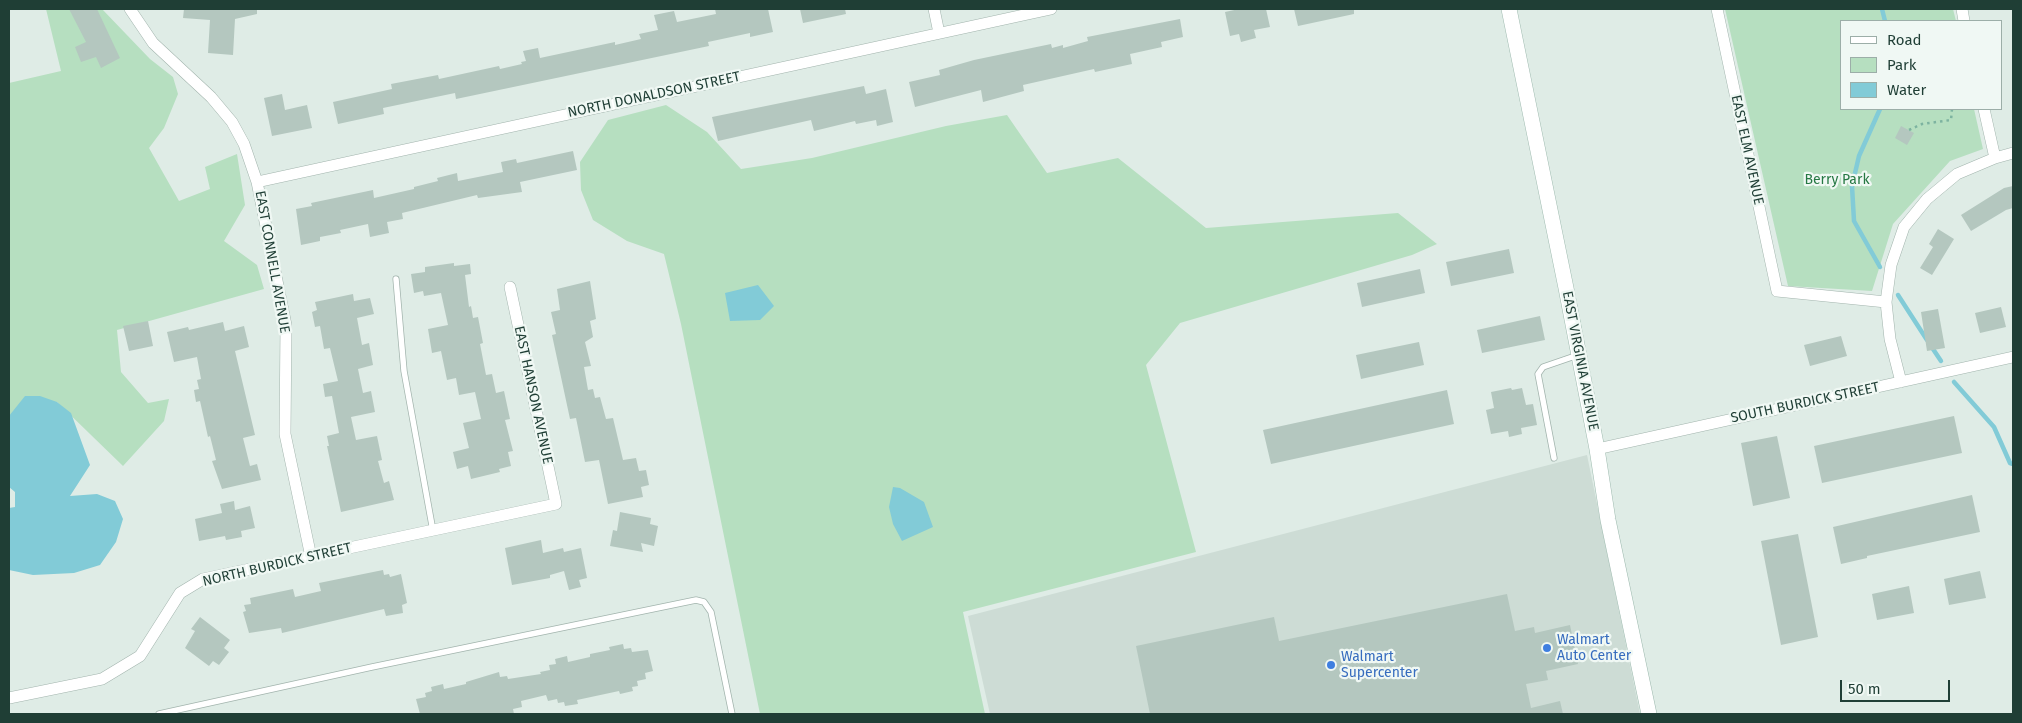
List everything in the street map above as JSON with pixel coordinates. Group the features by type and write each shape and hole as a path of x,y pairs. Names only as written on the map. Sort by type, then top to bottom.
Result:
{"street":[{"name":"EAST CONNELL AVENUE","path":"130,9 152,43 211,98 232,122 244,144 257,182 286,325 285,434 312,557"},
{"path":"934,9 939,33"},
{"name":"NORTH DONALDSON STREET","path":"257,182 1051,9"},
{"name":"EAST VIRGINIA AVENUE","path":"1509,9 1579,355 1608,520 1649,714"},
{"name":"EAST ELM AVENUE","path":"1717,9 1777,292 1886,302"},
{"path":"1984,110 1995,158"},
{"path":"1901,382 1890,339 1886,302 1891,265 1904,227 1926,199 1957,174 1995,158 2013,153"},
{"name":"EAST HANSON AVENUE","path":"510,287 556,504"},
{"name":"SOUTH BURDICK STREET","path":"1597,449 2013,357"},
{"name":"NORTH BURDICK STREET","path":"9,698 102,679 140,656 180,593 203,579 556,504"}],"lane":[{"path":"396,279 404,371 433,531"},
{"path":"1554,458 1538,374 1544,366 1579,355"},
{"path":"159,714 372,667 696,600 704,602 711,612 732,714"}],"path":[{"path":"1908,130 1922,124 1951,120 1952,110"}],"shaded area":[{"path":"1587,455 1640,714 990,714 968,616"}],"green space":[{"path":"46,9 102,9 150,59 173,77 178,94 164,128 149,148 179,201 210,189 205,167 237,154 245,205 224,241 257,265 264,289 117,330 121,372 148,403 169,399 164,421 123,466 57,402 9,416 9,83 61,71"},
{"name":"Berry Park","path":"1725,9 1953,9 1956,20 1840,20 1840,110 1974,110 1983,149 1950,161 1893,224 1872,291 1788,286"},
{"path":"666,105 707,132 741,169 812,158 946,126 1007,115 1047,173 1118,158 1206,228 1398,213 1437,244 1412,255 1180,323 1146,365 1196,552 963,612 985,714 760,714 681,324 664,254 627,241 593,220 581,190 580,162 608,120"}],"water":[{"path":"758,285 774,306 760,320 730,321 725,293"},
{"path":"25,396 40,396 57,402 71,413 90,465 70,496 97,494 115,501 123,519 116,542 100,565 74,573 33,575 9,570 9,508 15,507 15,492 9,487 9,416"},
{"path":"893,487 900,488 924,502 933,527 902,541 893,524 889,507"}],"building":[{"path":"69,9 97,9 120,58 101,68 96,57 81,62 75,47 86,42"},
{"path":"184,9 257,9 257,14 235,19 233,55 208,53 210,20 183,18"},
{"path":"715,9 768,9 773,32 750,37 750,33 708,42 709,46 456,99 455,93 383,108 384,114 338,124 333,102 392,89 391,84 438,75 439,79 499,66 500,69 522,64 521,62 526,61 523,51 538,48 540,58 615,42 615,45 641,39 639,34 658,30 654,15 674,11 677,22 716,14"},
{"path":"800,9 845,9 846,14 803,23"},
{"path":"1239,9 1266,9 1270,27 1254,30 1256,38 1241,42 1239,34 1230,36 1225,12"},
{"path":"1294,9 1354,9 1354,14 1298,26"},
{"path":"1180,19 1183,37 1161,42 1162,47 1130,54 1132,64 1095,72 1094,69 1023,85 1024,91 983,102 981,90 915,107 909,82 940,75 939,70 974,60 1051,44 1052,48 1063,45 1063,48 1088,41 1087,37"},
{"path":"864,86 866,94 886,89 893,122 877,126 876,120 856,124 855,121 814,131 811,120 718,141 712,117"},
{"path":"282,94 285,110 307,105 312,128 272,136 264,98"},
{"path":"1901,126 1914,133 1907,145 1895,138"},
{"path":"573,151 577,170 520,182 522,192 478,198 477,195 402,213 403,219 387,222 389,233 370,237 368,224 340,230 341,233 320,237 320,241 301,245 296,209 312,206 311,203 373,190 374,198 414,189 414,187 438,181 437,178 457,173 458,181 503,172 501,162 516,159 517,163"},
{"path":"2013,186 2013,208 2006,210 1971,231 1961,215 2004,188"},
{"path":"1938,229 1954,239 1932,275 1920,268 1933,247 1929,244"},
{"path":"1509,249 1514,273 1451,286 1446,262"},
{"path":"454,263 454,266 470,264 471,274 465,275 469,307 471,306 473,318 478,317 483,343 480,344 486,375 492,374 496,393 504,391 510,419 505,420 513,451 508,452 511,466 499,469 500,472 471,479 468,466 457,469 453,452 469,448 463,423 481,419 475,392 459,395 456,378 447,380 441,351 432,353 428,329 448,325 441,293 424,296 423,291 414,293 411,274 425,272 425,267"},
{"path":"1420,269 1425,293 1362,307 1357,283"},
{"path":"590,281 596,319 590,321 593,337 585,342 591,366 584,367 588,390 593,389 595,398 600,397 606,419 613,418 623,460 636,458 639,471 646,470 649,485 641,487 643,497 608,504 599,460 585,462 576,418 570,419 552,335 556,334 551,312 560,310 557,289"},
{"path":"353,294 354,301 370,298 374,314 357,318 362,345 369,343 373,365 358,369 363,393 371,391 375,412 351,417 356,440 377,436 382,460 378,461 384,483 389,481 394,500 341,512 327,446 329,446 327,436 339,433 332,396 325,397 323,384 338,381 330,348 324,349 320,326 315,327 312,312 317,310 315,302"},
{"path":"2001,307 2006,327 1980,333 1975,313"},
{"path":"1938,309 1945,348 1927,351 1921,312"},
{"path":"1540,316 1545,340 1482,353 1477,330"},
{"path":"148,321 153,346 129,351 123,326"},
{"path":"223,322 225,331 244,326 249,347 235,351 255,435 243,438 250,466 257,464 261,480 222,489 212,461 216,460 210,436 208,437 200,401 196,402 194,390 199,389 197,380 201,379 197,357 174,362 167,332 188,327 189,330"},
{"path":"1841,336 1847,356 1810,366 1804,345"},
{"path":"1419,342 1424,365 1361,379 1356,355"},
{"path":"1511,388 1512,390 1522,388 1526,405 1533,404 1537,425 1521,428 1522,434 1509,437 1508,431 1491,434 1486,410 1494,408 1491,392"},
{"path":"1447,390 1454,424 1271,464 1263,430"},
{"path":"1954,416 1962,453 1822,483 1814,446"},
{"path":"1777,436 1790,498 1753,506 1741,443"},
{"path":"1972,495 1980,532 1867,556 1867,558 1841,564 1833,527"},
{"path":"234,501 235,510 250,506 255,528 241,531 242,537 226,540 225,536 199,541 195,519 222,513 220,504"},
{"path":"620,512 651,518 650,524 658,526 654,546 641,543 643,552 610,546 613,530 617,531"},
{"path":"1798,534 1818,637 1781,645 1761,541"},
{"path":"541,540 543,553 563,548 564,552 581,548 587,578 579,580 581,587 569,590 564,571 550,575 550,578 512,585 505,548"},
{"path":"383,570 384,575 389,574 390,577 401,574 407,603 402,605 403,613 386,616 384,609 282,633 281,628 249,633 243,612 246,611 244,605 251,604 250,598 293,589 295,597 321,591 319,583"},
{"path":"1980,571 1986,598 1949,605 1944,579"},
{"path":"1909,586 1914,613 1877,620 1872,594"},
{"name":"Walmart Supercenter","path":"1507,594 1515,631 1534,627 1535,633 1570,625 1578,664 1546,671 1548,680 1526,684 1531,708 1560,701 1563,714 1150,714 1136,646 1274,617 1279,641"},
{"path":"200,617 230,640 224,648 229,652 219,665 213,661 209,666 185,648 195,631 191,629"},
{"path":"623,644 624,649 631,648 632,652 648,650 653,671 645,673 646,679 637,681 638,686 632,687 633,691 620,694 619,691 577,700 578,704 565,706 564,702 558,703 557,699 548,701 546,695 521,701 522,707 513,709 514,714 420,714 416,699 426,697 425,693 432,691 431,687 443,684 444,689 466,684 466,682 499,672 500,677 507,676 508,679 541,674 540,672 550,670 549,665 556,664 555,659 567,656 568,662 590,657 590,654 610,650 609,647"}],"waterway":[{"path":"1882,9 1885,20"},
{"path":"1880,110 1859,156 1852,186 1854,221 1880,267"},
{"path":"1898,295 1927,340"},
{"path":"1931,346 1941,361"},
{"path":"1954,382 1994,427 2010,463 2013,464"}],"place":[{"name":"Walmart Auto Center","path":"1547,648"},
{"name":"Walmart Supercenter","path":"1331,665"}]}
